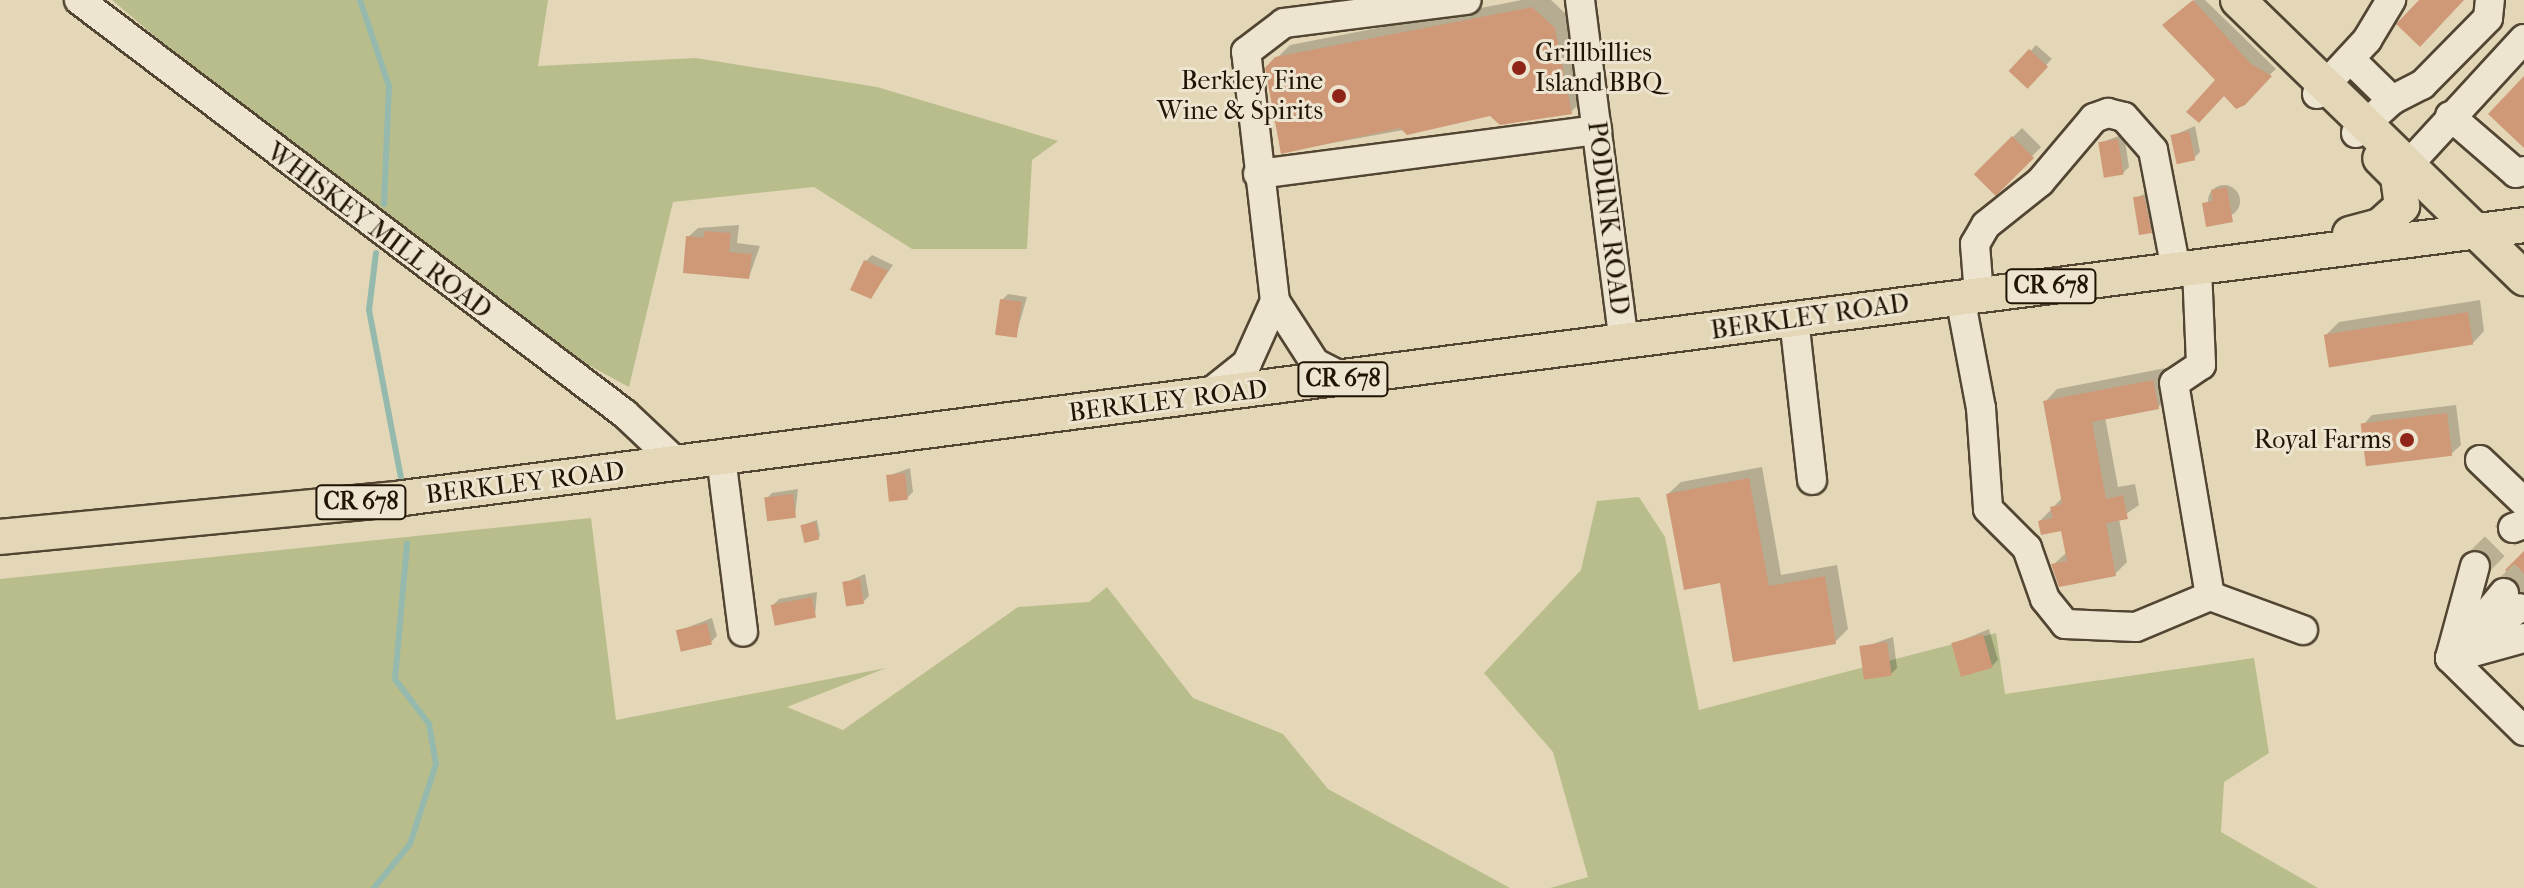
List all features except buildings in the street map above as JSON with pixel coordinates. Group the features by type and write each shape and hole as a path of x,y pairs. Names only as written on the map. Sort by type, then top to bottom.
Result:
{"main road":[{"path":"2238,0 2402,169 2479,231 2524,278"},
{"path":"2201,267 2268,244 2380,226 2402,206 2402,169"},
{"name":"BERKLEY ROAD","path":"0,537 677,463 2524,225"}],"street":[{"name":"WHISKEY MILL ROAD","path":"79,0 625,414 677,463"},
{"path":"1344,378 1315,363 1275,301 1245,82 1246,52 1263,34 1284,23 1467,0"},
{"name":"PODUNK ROAD","path":"1580,0 1624,342"},
{"path":"2322,90 2350,59 2391,0"},
{"path":"2360,128 2392,100 2422,85 2488,18 2490,0"},
{"path":"2402,169 2524,39"},
{"path":"2350,59 2392,100"},
{"path":"2210,596 2174,383 2201,365 2201,267 2153,150 2124,117 2108,113 2094,118 2050,172 1986,225 1975,244 1969,296 1988,509 2027,548 2045,599 2065,624 2136,627 2210,596 2303,630"},
{"path":"2450,116 2516,173 2524,171"},
{"path":"1258,174 1597,130"},
{"path":"1206,396 1254,354 1275,301"},
{"path":"1794,319 1812,480"},
{"path":"721,457 743,632"},
{"path":"2480,460 2520,518"},
{"path":"2450,658 2502,594"},
{"path":"2450,658 2502,594"},
{"path":"2450,658 2524,638"},
{"path":"2450,658 2524,731"}],"green space":[{"path":"112,0 548,0 538,66 696,58 877,87 1058,141 1032,160 1027,249 912,249 814,187 673,202 629,387 462,297"},
{"path":"1639,497 1665,537 1699,710 1996,633 2005,694 2254,658 2269,753 2224,782 2221,832 2318,888 1550,888 1588,877 1553,752 1484,673 1581,570 1597,501"},
{"path":"591,518 616,720 886,668 787,707 843,730 1018,607 1089,602 1107,587 1193,698 1283,734 1328,789 1510,888 0,888 0,579"}],"waterway":[{"path":"360,0 389,86 384,204"},
{"path":"376,253 369,310 401,477"},
{"path":"374,888 410,844 436,764 429,724 395,679 407,544"}],"tunnel":[{"path":"2475,566 2513,528"},
{"path":"2504,593 2524,574"}],"place":[{"name":"Grillbillies Island BBQ","path":"1519,68"},
{"name":"Berkley Fine Wine & Spirits","path":"1339,96"},
{"name":"Royal Farms","path":"2407,440"}]}
